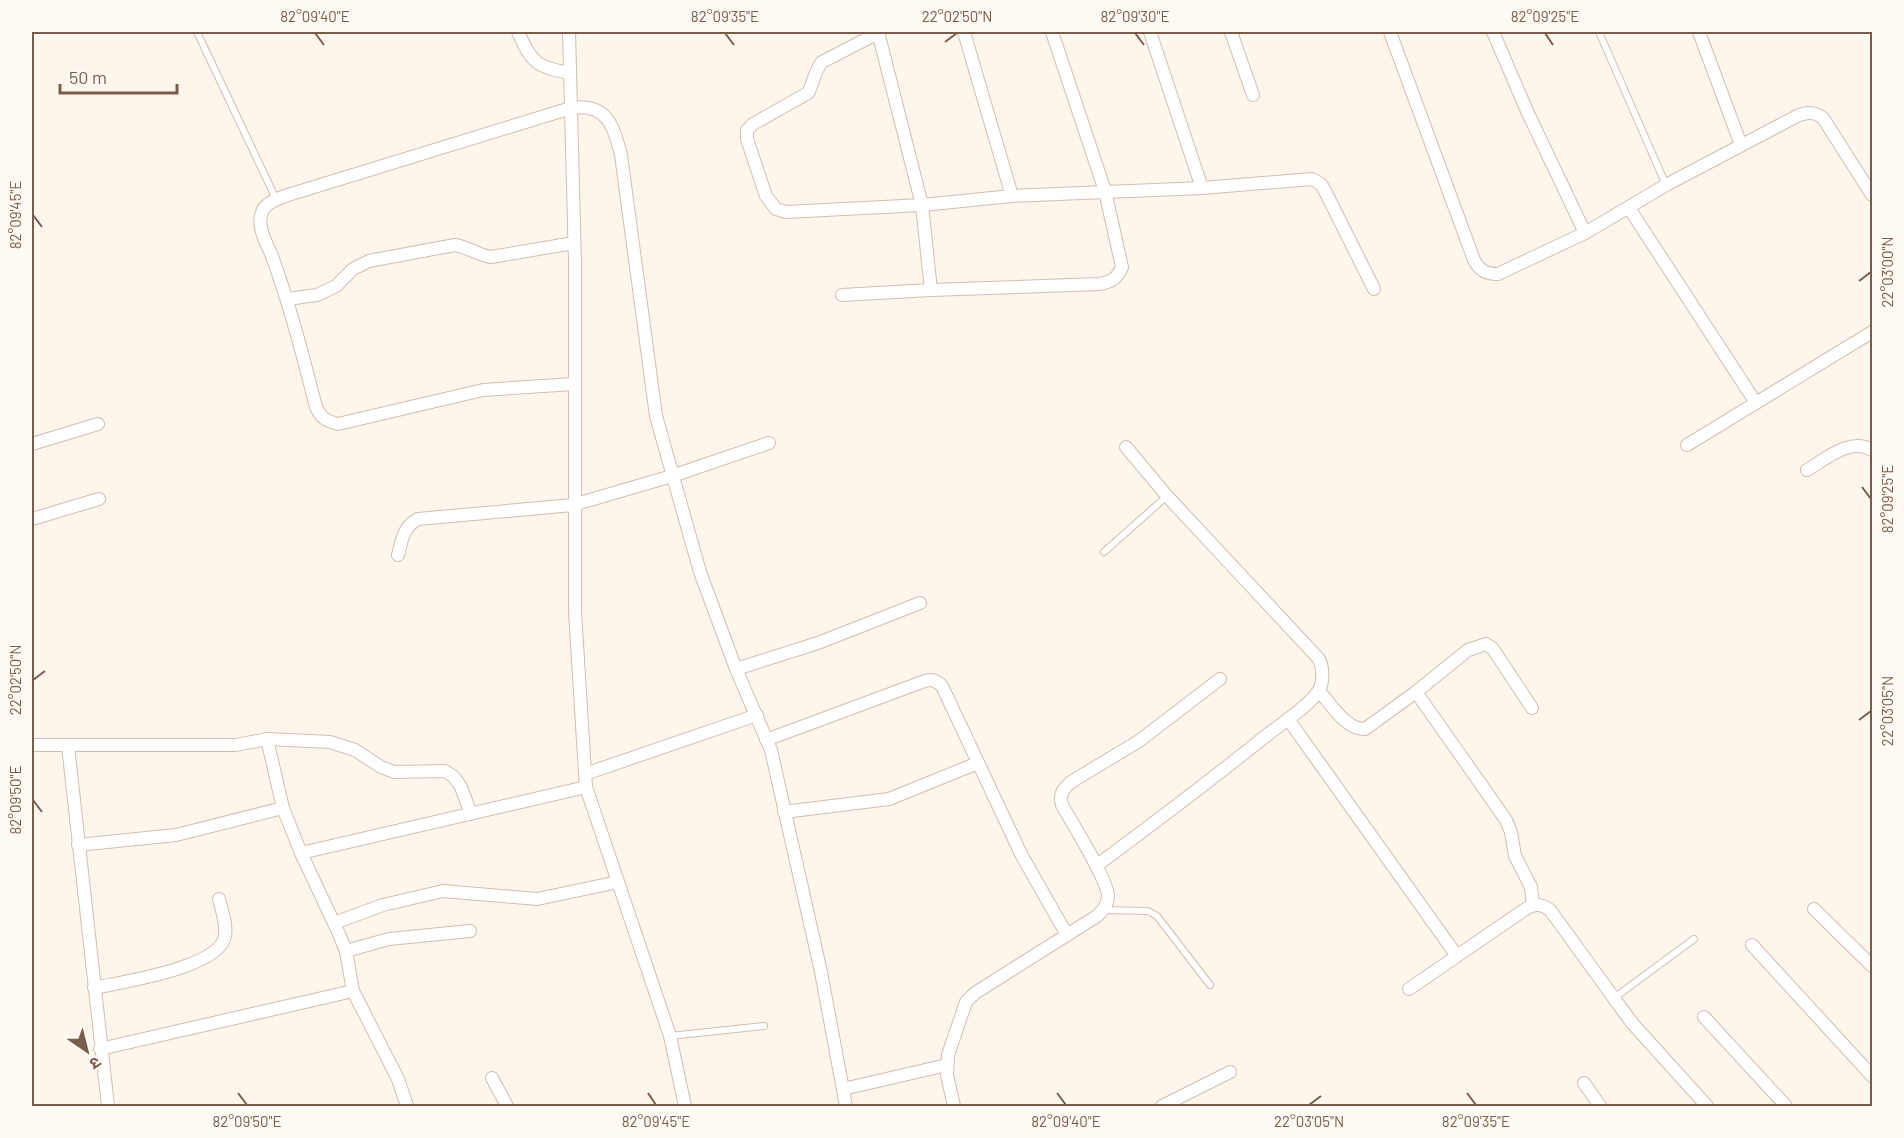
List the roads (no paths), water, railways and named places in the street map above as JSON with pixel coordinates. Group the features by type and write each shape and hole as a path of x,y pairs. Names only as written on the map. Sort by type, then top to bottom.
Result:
{"street":[{"path":"518,32 533,60 545,68 570,73"},
{"path":"569,32 574,243 575,611 585,781 670,1036 685,1107"},
{"path":"931,290 922,205 879,32 822,62 816,70 808,93 753,124 747,130 747,139 766,196 776,209 786,212 922,205 1012,196 1202,188 1312,179 1321,184 1325,191 1374,289"},
{"path":"964,32 1012,196"},
{"path":"842,295 1099,284 1110,282 1119,276 1122,267 1105,191 1052,32"},
{"path":"1150,32 1202,188"},
{"path":"1231,32 1253,95"},
{"path":"1390,32 1474,260 1479,269 1488,274 1498,274 1585,233 1666,185 1808,112 1816,113 1823,118 1872,195"},
{"path":"1492,32 1585,233"},
{"path":"1699,32 1741,145"},
{"path":"574,384 483,390 338,424 328,422 320,415 316,407 288,299 261,227 261,213 265,207 276,200 571,108 585,106 596,110 608,119 621,155 653,404 700,572 736,669 771,750 821,972 846,1107"},
{"path":"1629,208 1756,403"},
{"path":"288,299 317,295 336,286 353,269 369,261 455,245 492,256 574,243"},
{"path":"1687,445 1872,332"},
{"path":"32,444 98,424"},
{"path":"398,555 404,531 409,524 418,519 573,505 672,476 769,442"},
{"path":"1807,470 1846,447 1858,445 1872,450"},
{"path":"1096,866 1180,804 1288,719 1319,691 1322,683 1322,665 1319,659 1167,496 1126,447"},
{"path":"32,519 99,499"},
{"path":"736,669 818,643 920,603"},
{"path":"1319,691 1349,724 1356,729 1365,729 1468,650 1486,644 1493,650 1532,708"},
{"path":"954,1107 947,1075 948,1055 966,1002 975,993 1103,910 1108,895 1096,866 1062,805 1059,796 1063,788 1146,736 1220,679"},
{"path":"766,740 929,680 937,681 942,686 1023,856 1067,935"},
{"path":"1416,692 1506,820 1511,832 1515,855 1531,887 1533,905"},
{"path":"301,853 471,814 585,781 757,715"},
{"path":"1288,719 1457,956"},
{"path":"32,745 236,745 267,739 342,744 394,772 445,771 454,777 461,787 471,814"},
{"path":"267,739 283,808 346,951 353,991 398,1079 407,1107"},
{"path":"68,746 108,1107"},
{"path":"784,812 888,799 978,763"},
{"path":"78,845 176,835 283,808"},
{"path":"334,923 383,906 443,891 537,899 618,882"},
{"path":"94,987 175,971 216,950 223,944 225,937 219,899"},
{"path":"1409,989 1533,905 1543,905 1550,910 1636,1028 1707,1107"},
{"path":"1814,909 1872,966"},
{"path":"346,951 389,939 470,931"},
{"path":"1752,945 1871,1073"},
{"path":"100,1049 353,991"},
{"path":"1704,1017 1786,1107"},
{"path":"843,1089 947,1065"},
{"path":"1162,1107 1230,1072"},
{"path":"492,1077 507,1107"},
{"path":"1584,1083 1600,1107"}],"lane":[{"path":"197,32 276,200"},
{"path":"1599,32 1666,185"},
{"path":"1104,552 1167,496"},
{"path":"1103,910 1148,911 1157,916 1210,985"},
{"path":"1614,998 1694,939"},
{"path":"670,1036 764,1026"}]}
